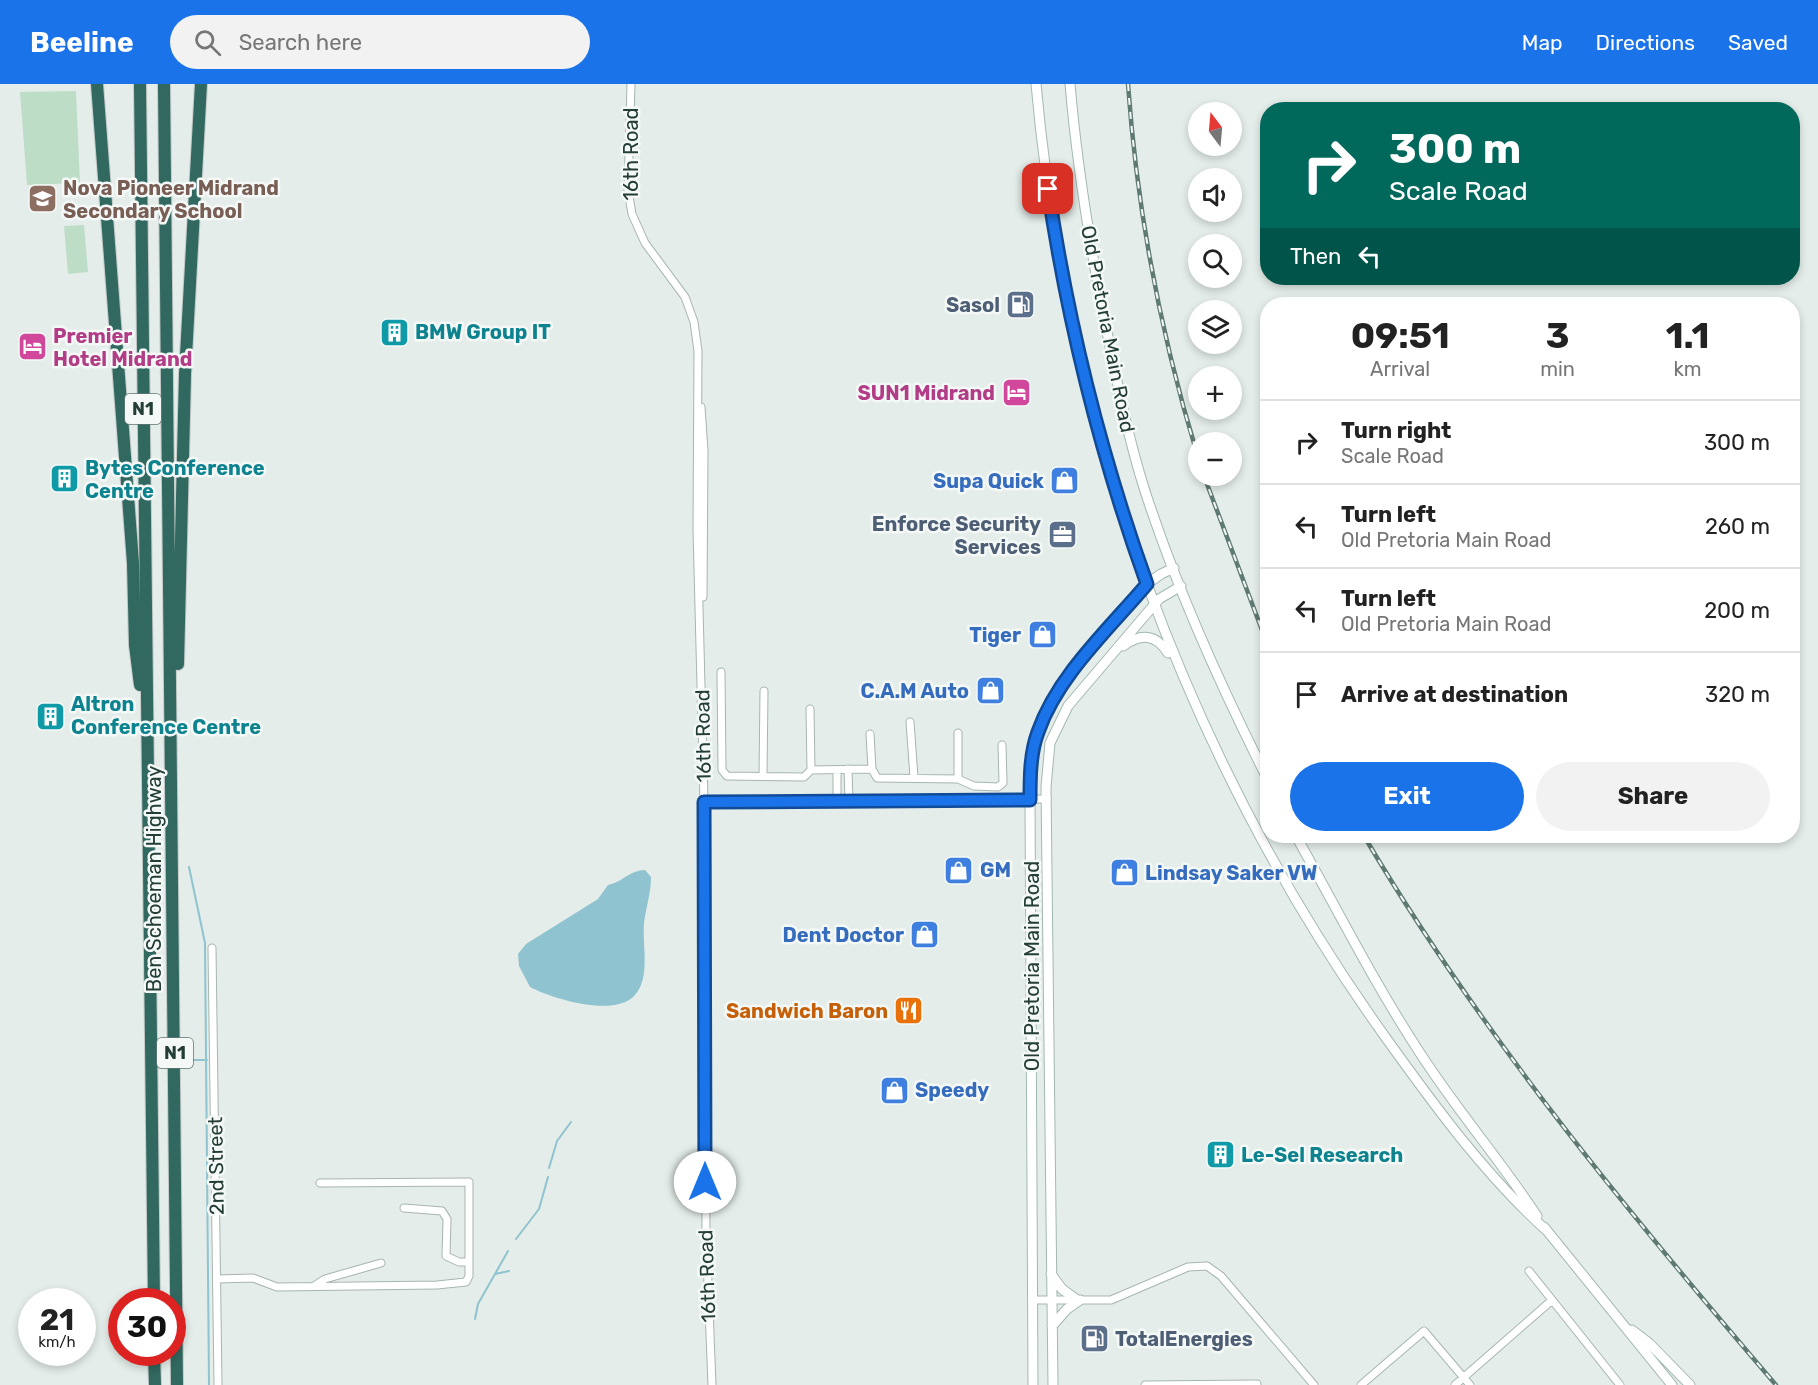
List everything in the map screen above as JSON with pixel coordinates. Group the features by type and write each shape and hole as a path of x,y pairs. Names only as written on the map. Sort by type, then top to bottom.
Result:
{"highway":[{"path":"97,84 133,563 135,645 147,734"},
{"name":"Ben Schoeman Highway","path":"140,84 154,1288"},
{"name":"Ben Schoeman Highway","path":"164,84 177,1385"},
{"path":"172,721 179,659 185,374 201,84"},
{"path":"154,1366 155,1385"}],"main road":[{"name":"Old Pretoria Main Road","path":"1036,84 1059,257 1080,359 1111,478 1182,679 1260,840"},
{"name":"Old Pretoria Main Road","path":"1070,84 1090,245 1124,414 1145,491 1226,694 1260,764"},
{"name":"Old Pretoria Main Road","path":"1033,1385 1030,800 1035,742 1051,704 1082,661 1147,584 1174,568"},
{"name":"Old Pretoria Main Road","path":"1053,1385 1048,758 1057,727 1072,701 1154,605 1162,597 1181,586"},
{"path":"1110,655 1134,638 1149,636 1165,647 1182,679"},
{"name":"Old Pretoria Main Road","path":"1262,843 1359,1000 1441,1112 1513,1198 1546,1230"},
{"name":"Old Pretoria Main Road","path":"1300,843 1350,939 1405,1030 1546,1230 1672,1385"},
{"path":"1051,1274 1062,1289 1078,1300 1052,1326"},
{"name":"Old Pretoria Main Road","path":"1623,1323 1649,1343 1690,1385"}],"street":[{"name":"16th Road","path":"631,84 628,190 632,214 645,243 677,285 691,312 697,335 698,386 704,452 705,566 701,626 704,802 705,1222 712,1385"},
{"path":"721,672 723,774 727,776 804,777 811,770 872,769"},
{"path":"764,691 764,776"},
{"path":"810,709 811,770"},
{"path":"910,722 914,777"},
{"path":"958,733 958,779"},
{"path":"870,734 872,769 877,778 958,779 974,786 1002,786 1002,745"},
{"path":"837,770 837,802"},
{"path":"849,770 849,801"},
{"path":"704,802 1047,799"},
{"name":"2nd Street","path":"212,948 218,1385"},
{"path":"217,1280 253,1278 277,1287 462,1284 469,1276 469,1182 320,1183"},
{"path":"404,1208 442,1211 447,1219 446,1256 459,1262 469,1262"},
{"path":"314,1286 324,1279 381,1263"},
{"path":"1032,1300 1111,1300 1188,1267 1207,1266 1221,1276 1314,1385"},
{"path":"1529,1271 1620,1385"},
{"path":"1455,1385 1551,1301"},
{"path":"1361,1385 1424,1331 1470,1385"},
{"path":"1145,1385 1257,1384"}],"green space":[{"path":"76,91 80,183 27,185 20,92"},
{"path":"84,225 88,272 68,274 64,226"}],"water":[{"path":"645,870 651,877 644,923 645,960 643,979 635,995 626,1002 599,1006 553,997 530,987 519,966 518,954 526,944 598,899 608,885 634,872"}],"waterway":[{"path":"189,867 205,943 209,1385"},
{"path":"189,1060 207,1060"},
{"path":"549,1168 557,1141 571,1122"},
{"path":"516,1239 539,1209 548,1177"},
{"path":"495,1274 508,1251"},
{"path":"475,1319 478,1304 495,1274 509,1271"}],"railway":[{"path":"1128,84 1132,132 1152,273 1191,432"},
{"path":"1208,486 1260,625"},
{"path":"1368,843 1409,909 1506,1051 1611,1187 1776,1385"}],"place":[{"name":"Nova Pioneer Midrand Secondary School","path":"42,199"},
{"name":"Sasol","path":"1021,305"},
{"name":"BMW Group IT","path":"394,332"},
{"name":"Premier Hotel Midrand","path":"32,347"},
{"name":"SUN1 Midrand","path":"1016,393"},
{"name":"Bytes Conference Centre","path":"64,479"},
{"name":"Supa Quick","path":"1065,481"},
{"name":"Enforce Security Services","path":"1062,535"},
{"name":"Tiger","path":"1042,635"},
{"name":"C.A.M Auto","path":"990,691"},
{"name":"Altron Conference Centre","path":"50,716"},
{"name":"GM","path":"959,870"},
{"name":"Lindsay Saker VW","path":"1124,873"},
{"name":"Dent Doctor","path":"925,935"},
{"name":"Sandwich Baron","path":"909,1011"},
{"name":"Speedy","path":"894,1090"},
{"name":"Le-Sel Research","path":"1220,1155"},
{"name":"TotalEnergies","path":"1094,1339"}],"route":[{"path":"705,1182 704,802 1030,800 1035,742 1051,704 1068,678 1147,584 1114,490 1094,416 1068,305 1048,189"}]}
